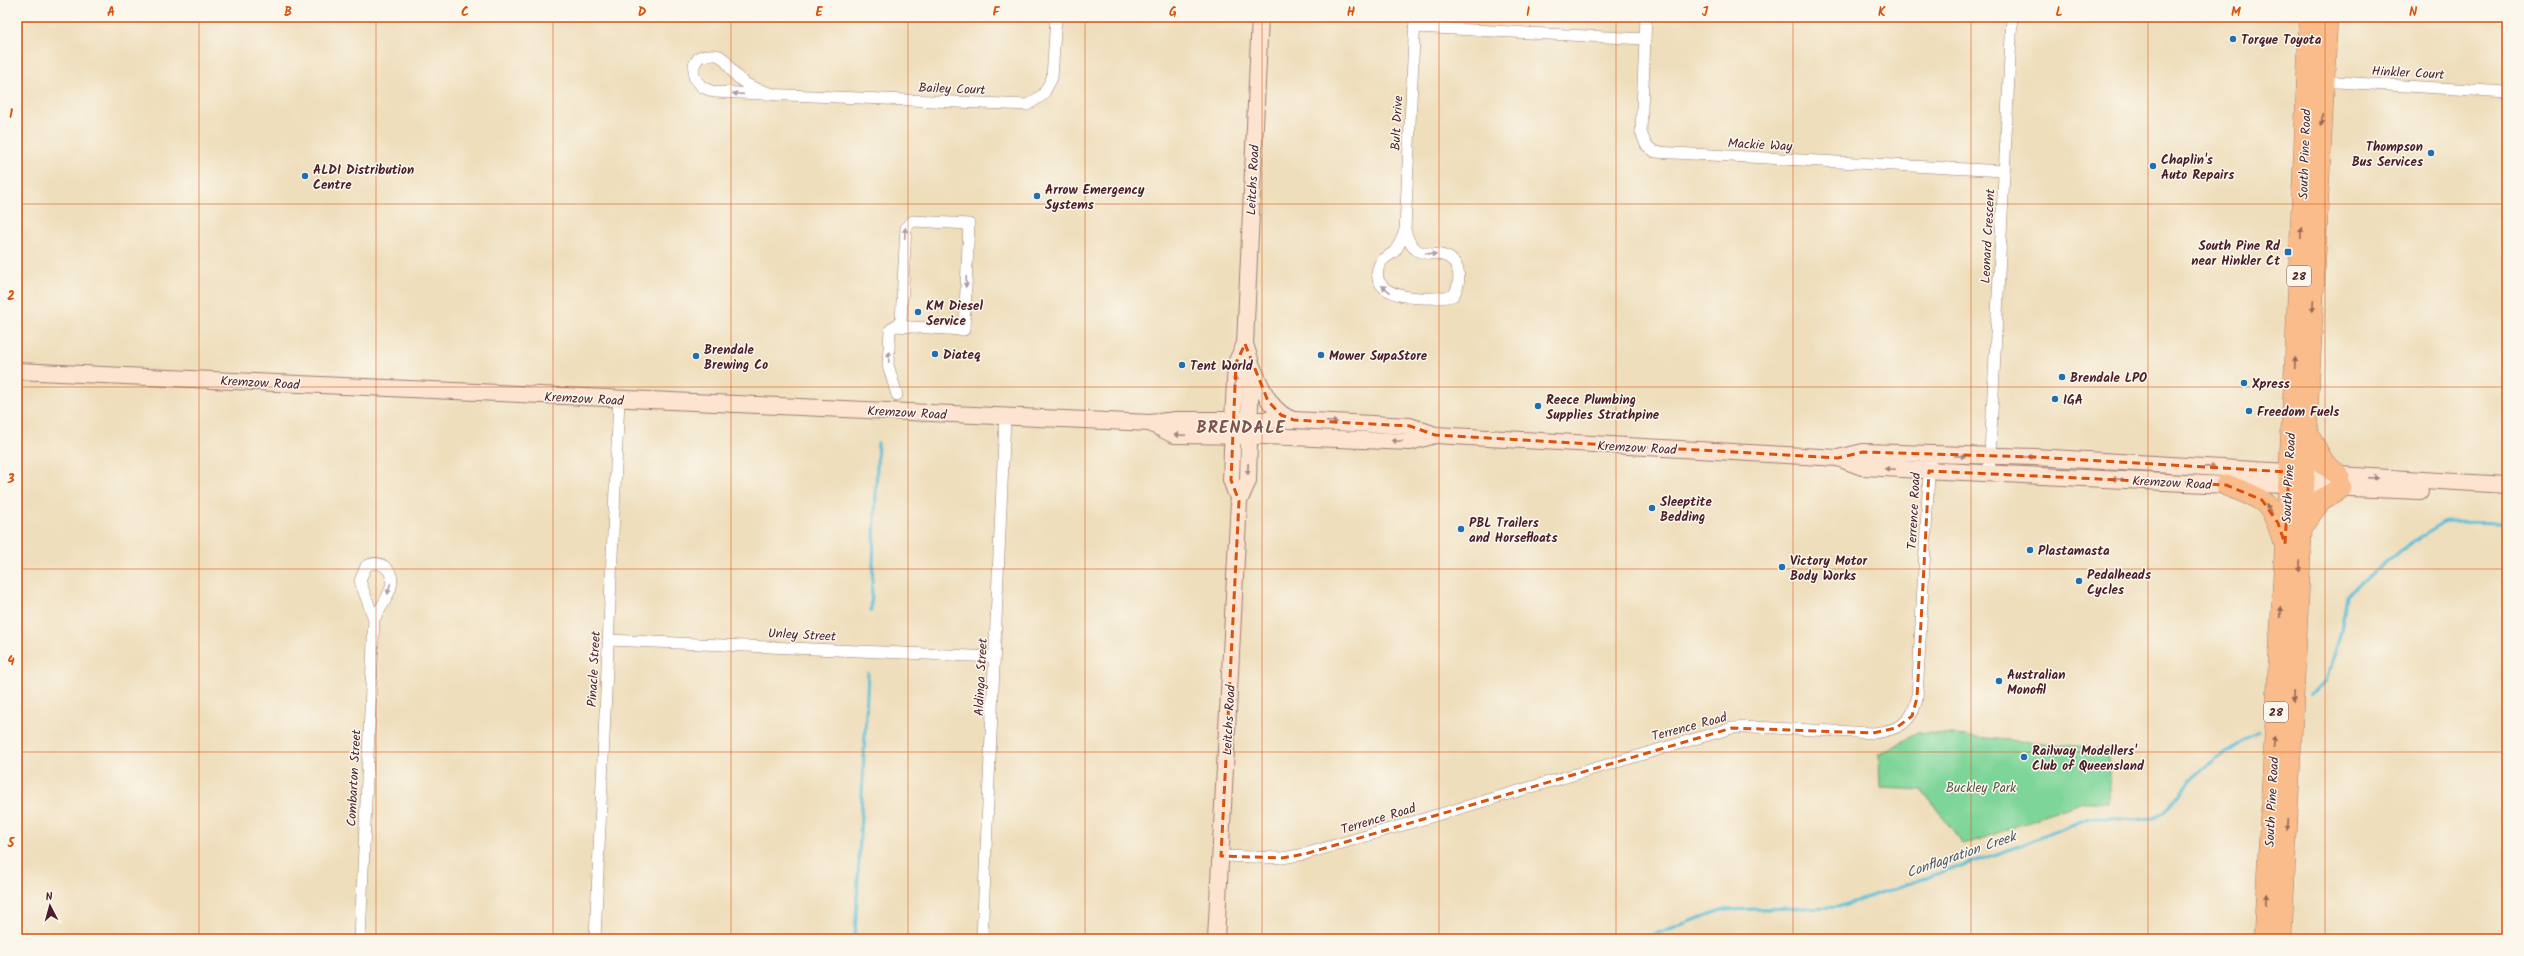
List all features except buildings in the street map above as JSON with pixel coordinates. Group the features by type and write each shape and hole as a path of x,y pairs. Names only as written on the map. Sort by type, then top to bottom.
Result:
{"highway":[{"name":"South Pine Road","path":"2264,939 2285,544 2306,432 2315,81 2310,17"},
{"name":"South Pine Road","path":"2281,939 2302,527 2296,479 2315,81 2327,17"},
{"path":"2302,527 2320,500 2340,482 2324,463 2306,432"},
{"path":"2226,485 2262,500 2278,523 2285,544"}],"street":[{"name":"Bailey Court","path":"777,94 753,88 741,80 723,57 713,53 699,57 694,65 694,77 702,87 714,92 1027,105 1043,95 1052,78 1056,17"},
{"name":"Leitchs Road","path":"1239,501 1231,480 1238,425 1251,363 1245,344 1260,17"},
{"name":"Mackie Way","path":"1646,17 1641,132 1646,145 1655,152 2004,171"},
{"name":"Leonard Crescent","path":"1989,465 2012,17"},
{"path":"1415,22 1645,39"},
{"name":"Bult Drive","path":"1405,230 1409,242 1417,250 1428,254 1443,255 1453,262 1459,274 1459,286 1453,296 1440,298 1394,295 1383,289 1379,282 1378,270 1383,259 1400,244 1405,230 1415,22"},
{"name":"Hinkler Court","path":"2315,81 2507,92"},
{"path":"895,326 964,330 969,224 913,221 906,227 902,321 895,326 890,330 888,365 897,395"},
{"name":"Leitchs Road","path":"1216,939 1239,501 1248,481 1249,436 1238,425 1236,363 1245,344"},
{"path":"1251,363 1268,401 1281,415 1294,420"},
{"name":"Kremzow Road","path":"17,371 1150,423 1176,420 1238,425 1294,420 1410,426 1435,435 1838,458 1862,467 1929,463 1989,465 2226,485 2296,479"},
{"name":"Pinacle Street","path":"594,939 619,399"},
{"name":"Aldinga Street","path":"982,939 1005,417"},
{"name":"Kremzow Road","path":"1249,436 1410,442 1435,435"},
{"name":"Kremzow Road","path":"1989,465 2035,457 2340,482 2507,485"},
{"name":"Terrence Road","path":"1221,856 1267,859 1299,855 1732,728 1755,727 1873,733 1900,726 1912,716 1917,698 1929,463"},
{"name":"Combarton Street","path":"360,939 374,619"},
{"name":"Unley Street","path":"608,640 994,657"}],"highlighted area":[{"path":"1245,344 1268,401 1281,415 1294,420 1410,426 1435,435 1838,458 1863,452 2035,457 2289,472 2285,544 2278,523 2262,500 2226,485 1929,471 1917,698 1912,716 1896,728 1873,733 1732,728 1305,854 1282,858 1221,856 1239,501 1231,480 1236,363"}],"green space":[{"name":"Buckley Park","path":"1919,732 2109,749 2109,802 2083,802 1964,845 1922,790 1880,788 1879,755"}],"waterway":[{"path":"871,611 878,443"},
{"name":"Conflagration Creek","path":"2310,695 2327,681 2341,631 2347,595 2409,544 2446,522 2507,523"},
{"path":"855,939 868,673"},
{"name":"Conflagration Creek","path":"1642,939 1721,910 1838,907 2003,852 2089,818 2127,820 2150,818 2158,815 2170,806 2188,783 2201,771 2259,731"}],"place":[{"name":"Torque Toyota","path":"2233,39"},
{"name":"Thompson Bus Services","path":"2431,153"},
{"name":"Chaplin's Auto Repairs","path":"2153,166"},
{"name":"ALDI Distribution Centre","path":"305,176"},
{"name":"Arrow Emergency Systems","path":"1037,196"},
{"name":"South Pine Rd near Hinkler Ct","path":"2288,252"},
{"name":"KM Diesel Service","path":"918,312"},
{"name":"Diateq","path":"935,354"},
{"name":"Mower SupaStore","path":"1321,355"},
{"name":"Brendale Brewing Co","path":"696,356"},
{"name":"Tent World","path":"1182,365"},
{"name":"Brendale LPO","path":"2062,377"},
{"name":"Xpress","path":"2244,383"},
{"name":"IGA","path":"2055,399"},
{"name":"Reece Plumbing Supplies Strathpine","path":"1538,406"},
{"name":"Freedom Fuels","path":"2249,411"},
{"name":"Sleeptite Bedding","path":"1652,508"},
{"name":"PBL Trailers and Horsefloats","path":"1461,529"},
{"name":"Plastamasta","path":"2030,550"},
{"name":"Victory Motor Body Works","path":"1782,567"},
{"name":"Pedalheads Cycles","path":"2079,581"},
{"name":"Australian Monofil","path":"1999,681"},
{"name":"Railway Modellers' Club of Queensland","path":"2024,757"}],"district":[{"name":"BRENDALE","path":"1241,427"}]}
